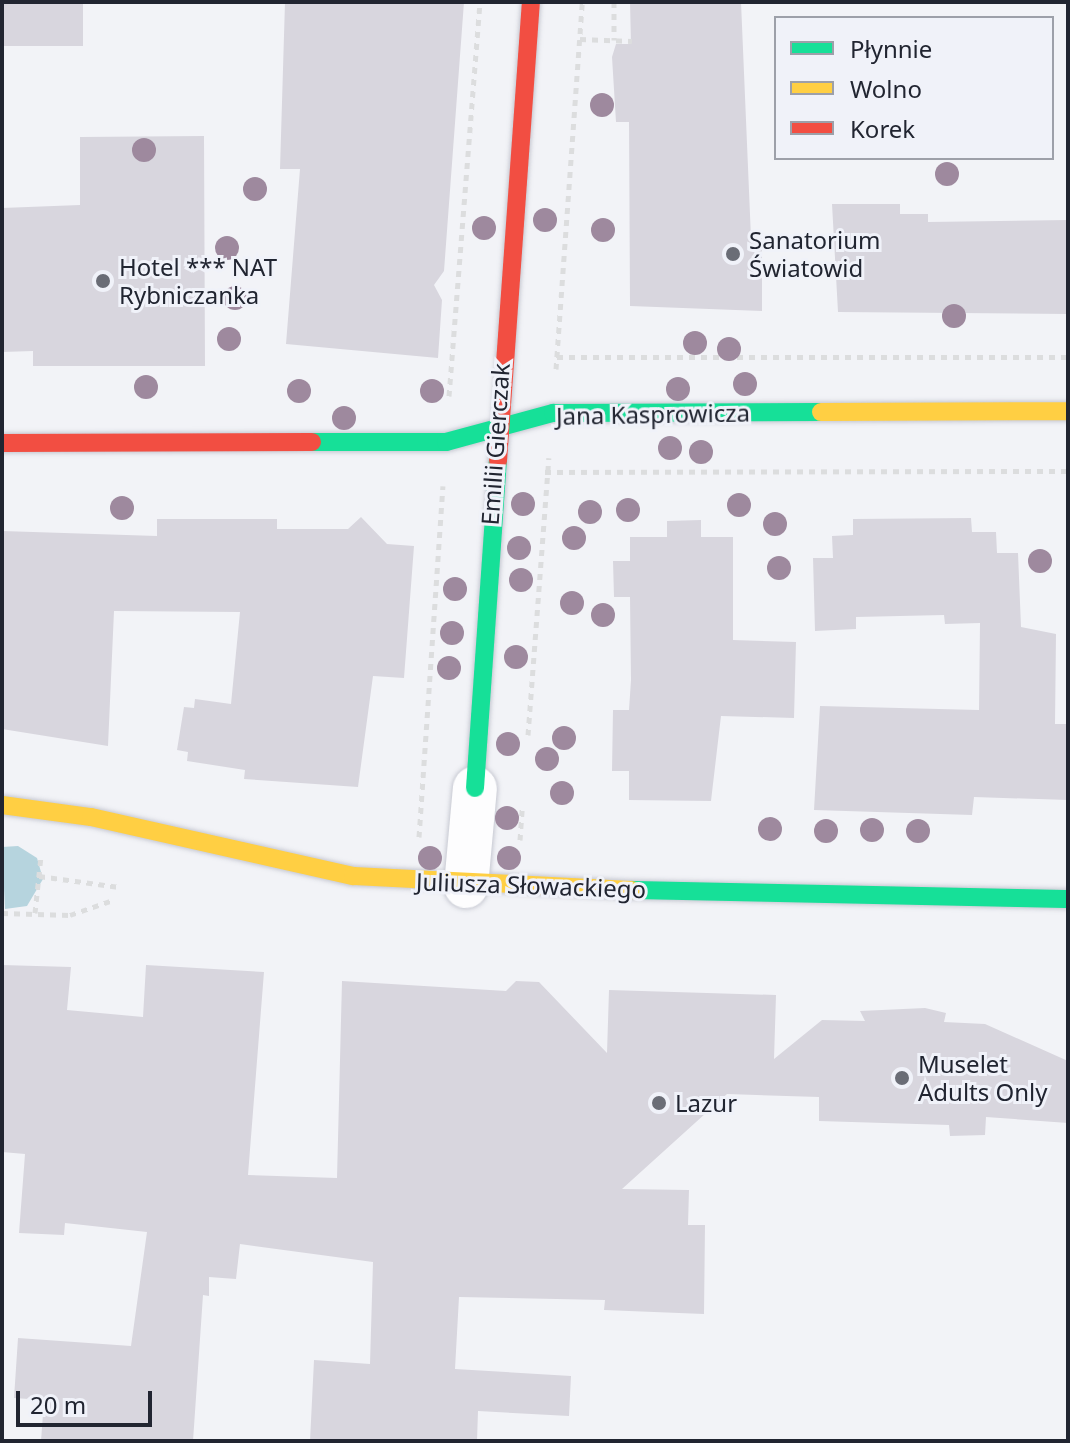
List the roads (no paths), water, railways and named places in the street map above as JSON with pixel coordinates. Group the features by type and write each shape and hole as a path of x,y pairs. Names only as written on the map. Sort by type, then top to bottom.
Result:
{"street":[{"name":"Emilii Gierczak","path":"466,886 475,788 495,428 531,2"},
{"name":"Jana Kasprowicza","path":"2,443 446,442 553,413 1068,411"},
{"name":"Juliusza Słowackiego","path":"2,805 91,817 292,866 466,886 1068,899"}],"water":[{"path":"18,846 37,858 43,879 27,906 5,909 2,847"}],"place":[{"name":"Sanatorium Światowid","path":"733,254"},
{"name":"Hotel *** NAT Rybniczanka","path":"103,281"},
{"name":"Muselet Adults Only","path":"902,1078"},
{"name":"Lazur","path":"659,1103"}]}
